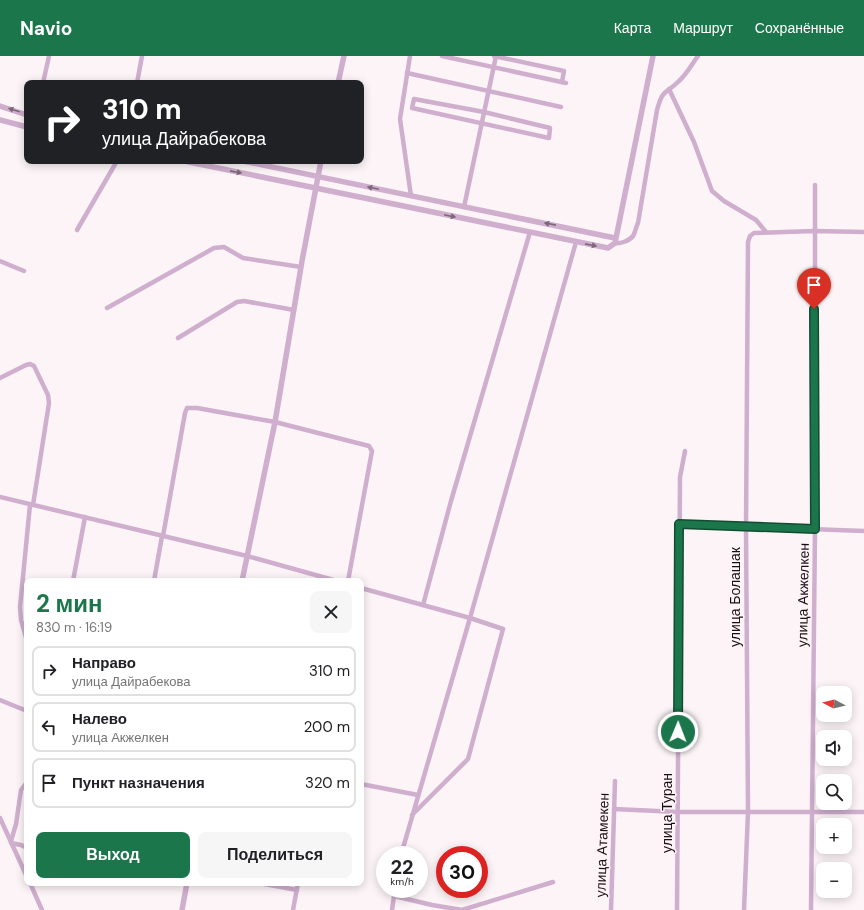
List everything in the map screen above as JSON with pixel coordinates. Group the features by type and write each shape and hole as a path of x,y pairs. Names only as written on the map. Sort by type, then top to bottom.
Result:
{"street":[{"path":"44,80 49,56"},
{"path":"138,80 142,56"},
{"path":"339,80 344,56"},
{"path":"410,56 400,119 411,196"},
{"path":"442,56 494,67 564,82 564,71 496,56 494,67 489,91 464,207"},
{"path":"199,164 608,248 615,240 653,56"},
{"path":"258,164 615,240 618,243 633,237 638,223 657,110 661,96 664,92 680,81 698,56"},
{"path":"407,73 561,107"},
{"path":"669,89 694,142 712,191 724,202 756,220 766,232 864,232"},
{"path":"415,99 484,112 550,128 549,138 412,108 415,99"},
{"path":"0,106 24,114"},
{"path":"0,120 24,126"},
{"path":"77,230 115,164"},
{"path":"243,578 275,422 301,267 320,164"},
{"path":"306,185 312,191 314,198"},
{"name":"улица Акжелкен","path":"811,910 815,529 815,185"},
{"path":"314,198 320,191 326,189"},
{"path":"423,605 451,501 530,232"},
{"name":"улица Болашак","path":"744,910 748,812 746,527 748,242 750,236 754,233 766,232"},
{"path":"403,846 470,618 576,242"},
{"path":"107,308 218,247 224,247 243,258 301,267"},
{"path":"0,261 24,271"},
{"path":"178,338 236,302 244,301 294,310"},
{"path":"0,378 30,364 34,366 49,399 32,505 20,607 24,631"},
{"path":"155,578 185,413 188,408 197,408 275,422 372,448 349,578"},
{"name":"улица Туран","path":"677,910 679,524 680,477 685,451"},
{"path":"0,497 247,556 326,578"},
{"path":"74,578 85,517"},
{"path":"679,524 864,531"},
{"path":"364,589 504,629 468,759 412,815"},
{"path":"0,700 24,711"},
{"name":"улица Атамекен","path":"611,910 615,781"},
{"path":"364,785 418,795"},
{"path":"11,842 16,824 21,790 24,786"},
{"path":"614,810 678,812 864,812"},
{"path":"0,818 24,870"},
{"path":"11,842 24,846"},
{"path":"402,898 432,906 462,910 553,882"},
{"path":"31,886 42,910"},
{"path":"182,910 186,886"},
{"path":"275,886 297,890"},
{"path":"293,910 298,886"},
{"path":"392,910 394,898"}],"route":[{"path":"678,732 679,524 815,529 814,309"}]}
